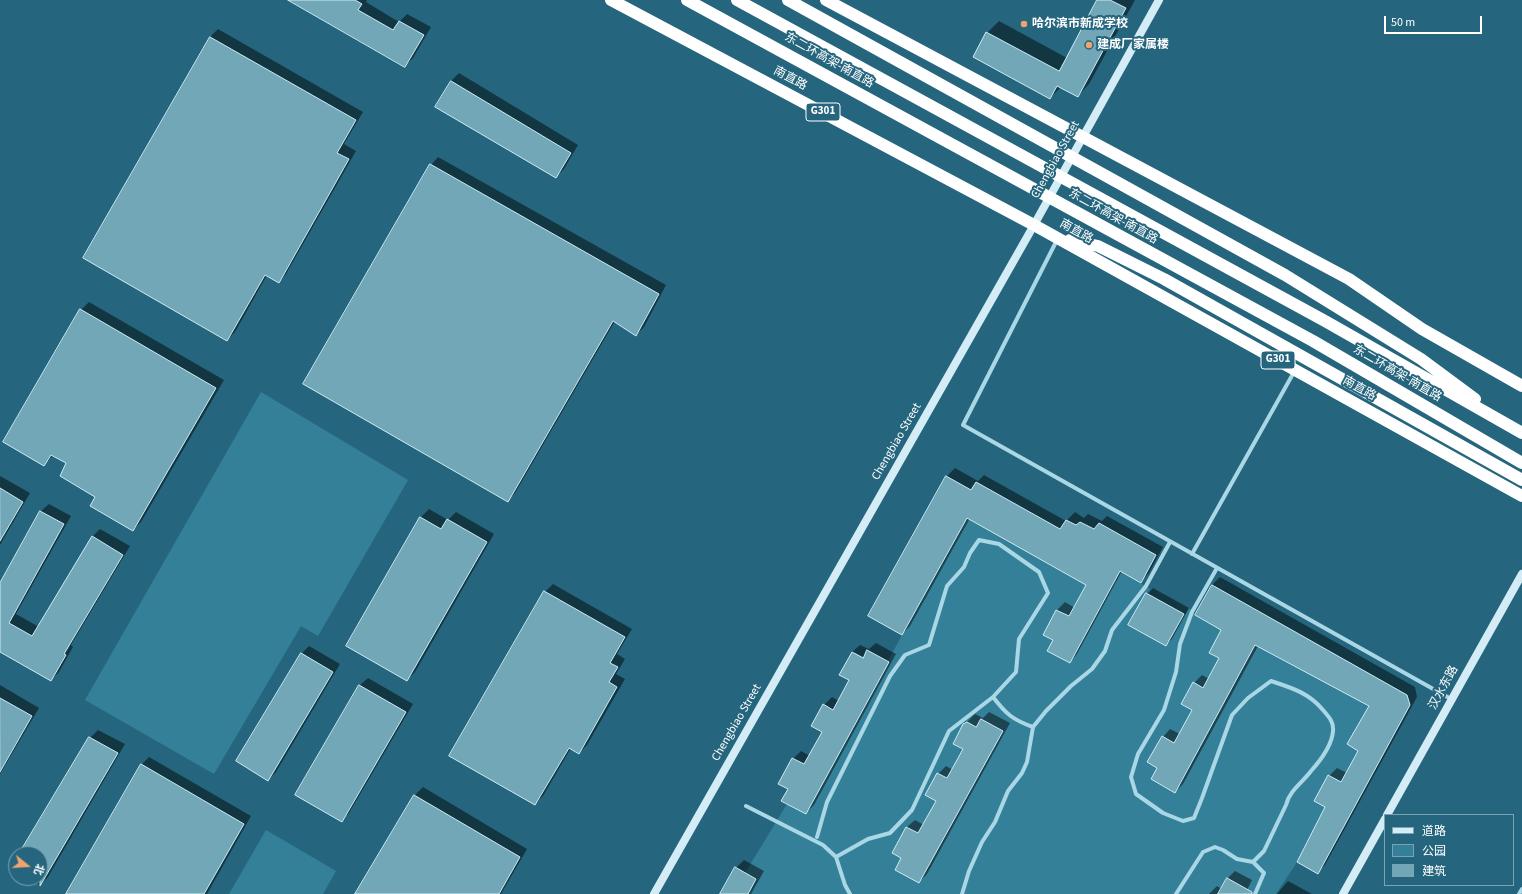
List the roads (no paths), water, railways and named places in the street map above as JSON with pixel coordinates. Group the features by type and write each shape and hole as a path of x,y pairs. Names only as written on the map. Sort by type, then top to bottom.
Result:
{"highway":[{"name":"南直路","path":"611,0 1034,224 1522,496"},
{"name":"东二环高架-南直路","path":"687,0 1313,341 1522,464"},
{"name":"东二环高架-南直路","path":"738,0 1325,321 1518,431"},
{"path":"788,0 1285,275 1421,359 1518,431"},
{"path":"826,0 1349,279 1422,329 1522,386"},
{"path":"1058,238 1098,246 1164,279 1522,480"}],"street":[{"name":"Chengbiao Street","path":"654,894 1034,224 1159,0"},
{"path":"1058,238 963,425 1451,699"},
{"path":"1192,554 1296,370"},
{"path":"817,837 827,802 890,676 905,655 929,645 947,586 964,567 970,553 979,540 999,544 1039,572 1048,593 1019,639 1016,672 993,697 949,731 912,810 890,833 868,839 836,857"},
{"path":"962,894 969,872 982,842 995,822 1008,791 1022,773 1027,762 1034,727 1046,711 1071,686 1092,669 1105,651 1112,630 1146,586 1170,542"},
{"path":"1217,568 1192,612 1180,644 1176,672 1164,710 1138,754 1130,777 1136,794 1163,813 1183,821 1194,818 1232,715 1248,698 1271,681 1294,688 1315,700 1332,720 1333,732 1329,745 1311,772 1288,797 1286,805 1264,851 1253,862"},
{"name":"汉水东路","path":"1388,814 1522,574"},
{"path":"993,697 1004,712 1020,722 1034,727"},
{"path":"746,806 823,845 836,857 845,885 850,894"},
{"path":"1344,894 1384,821"},
{"path":"1176,894 1203,852 1215,847 1237,859 1253,862 1264,873 1255,894"},
{"path":"1519,894 1522,889"}],"place":[{"name":"哈尔滨市新成学校","path":"1024,24"},
{"name":"建成厂家属楼","path":"1089,45"}]}
